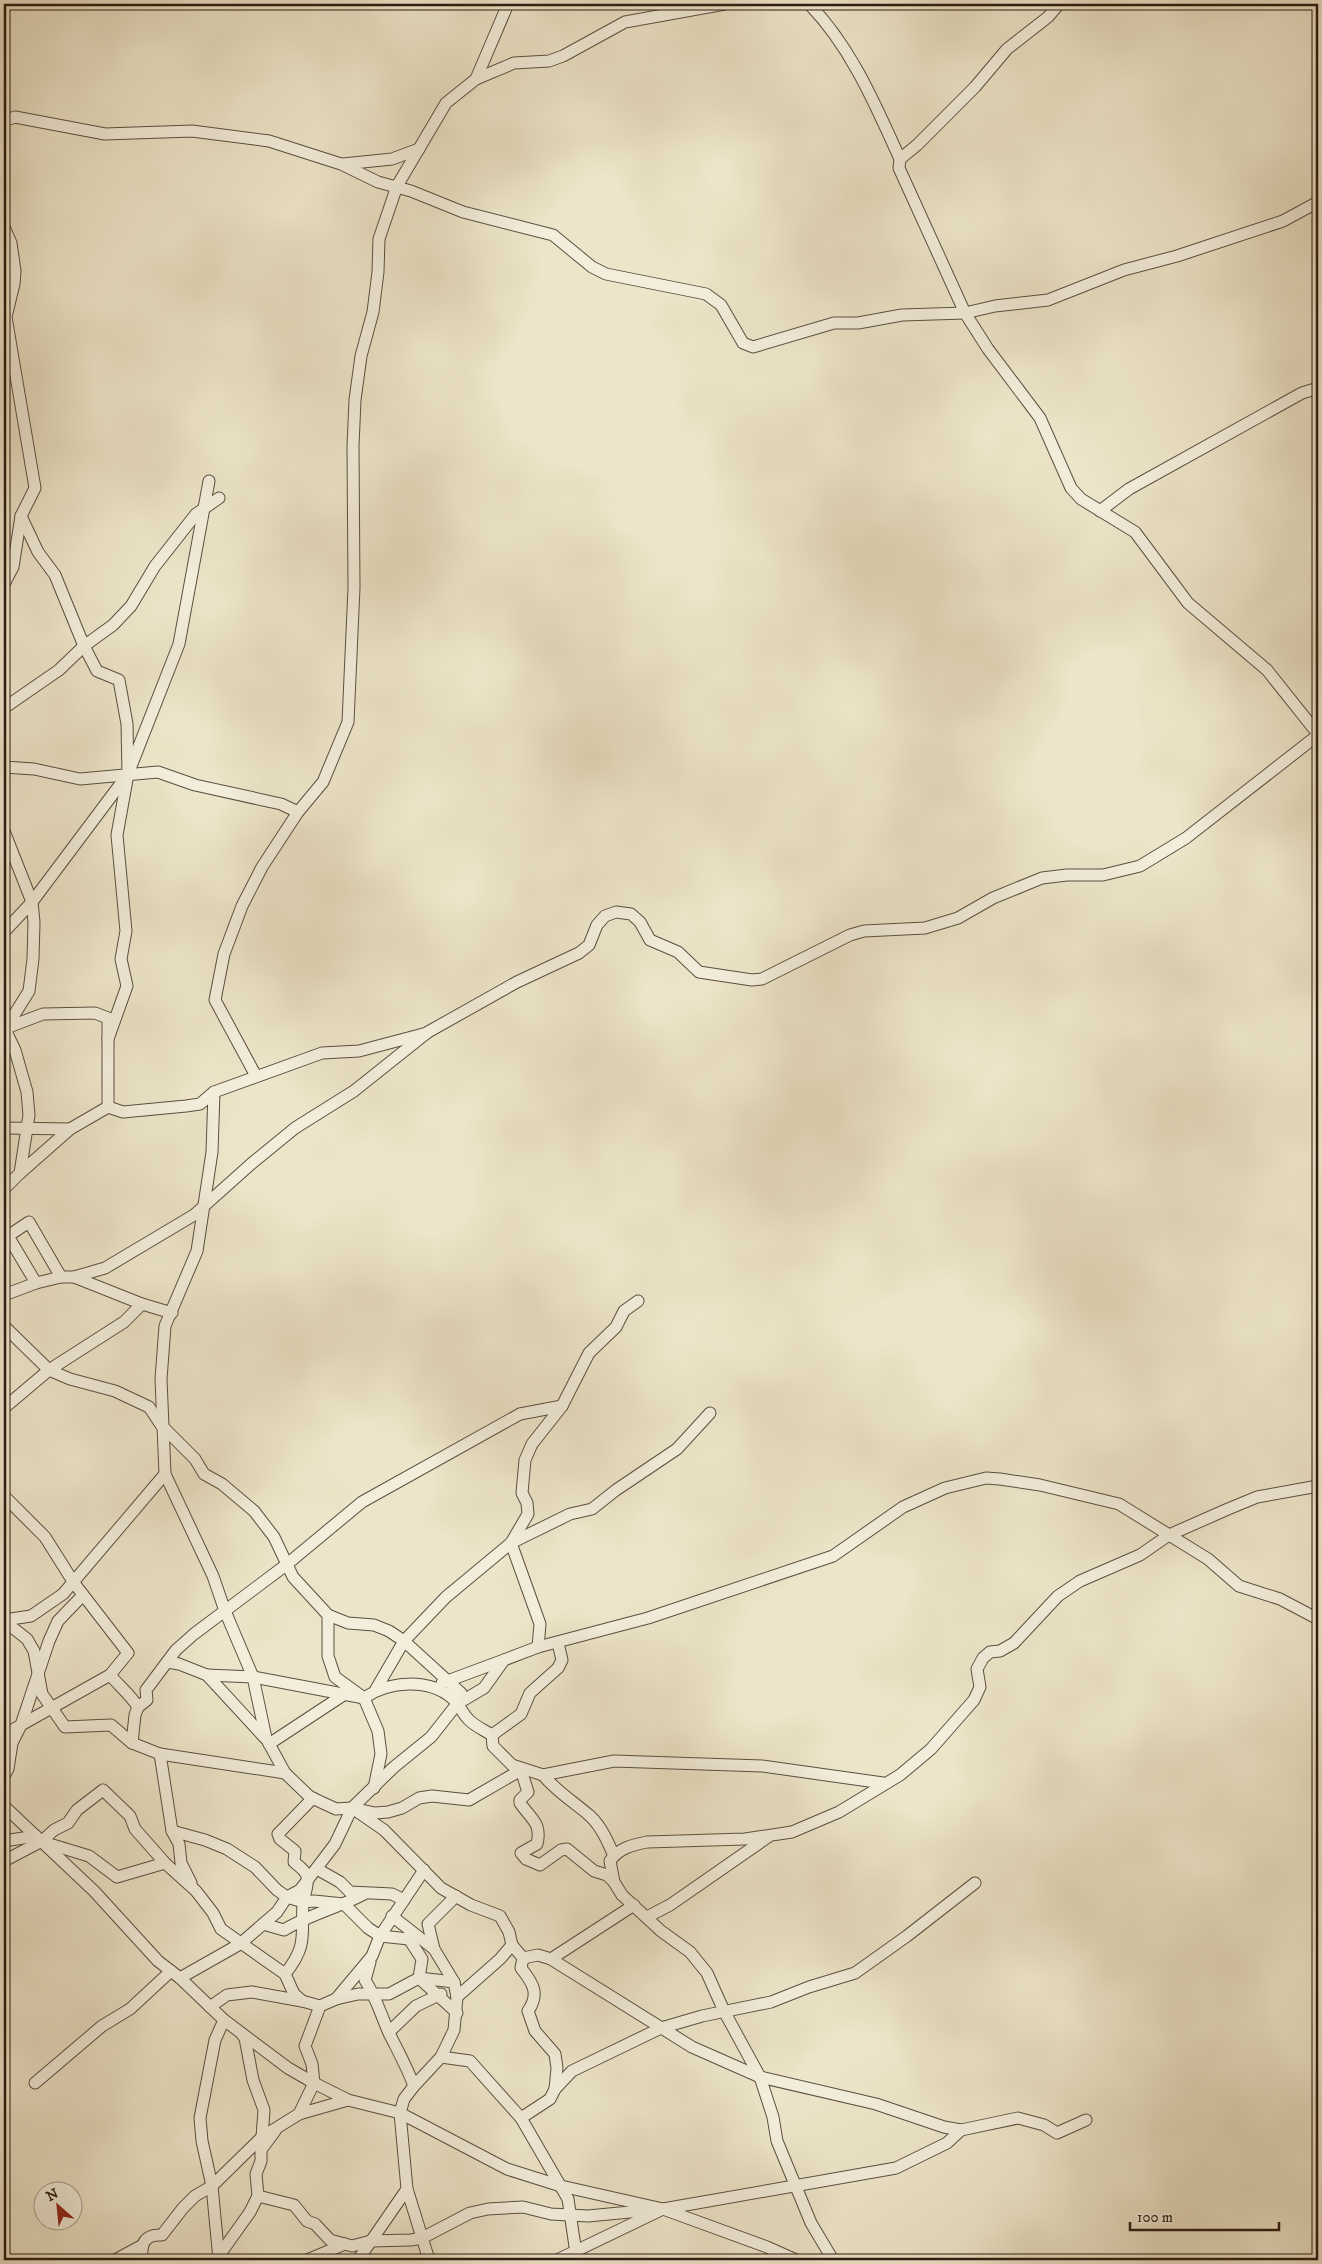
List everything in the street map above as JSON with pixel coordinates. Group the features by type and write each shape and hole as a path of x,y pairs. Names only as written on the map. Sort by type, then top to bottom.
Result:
{"street":[{"path":"476,79 508,4"},
{"path":"256,1076 215,1000 224,954 242,906 262,867 298,812 323,782 348,722 352,678 354,588 353,446 355,400 361,356 373,312 378,272 379,240 397,186 446,103 476,79 514,63 549,61 563,56 625,22 725,4"},
{"path":"4,1296 36,1283 61,1277 74,1277 105,1268 194,1215 295,1128 354,1090 428,1032 517,982 579,954 589,945 596,925 605,916 616,912 631,914 640,922 650,940 678,952 695,970 752,980 770,975 850,935 864,931 925,928 958,918 993,898 1042,878 1067,875 1103,875 1140,866 1186,838 1318,735 1267,670 1188,603 1135,532 1081,499 1070,488 1040,418 988,349 965,313 899,168 900,159 874,101 840,40 809,4"},
{"path":"900,159 917,145 975,87 1008,49 1048,17 1059,4"},
{"path":"4,121 15,117 104,134 192,131 269,142 341,164 378,182 397,186 463,212 553,235 592,267 606,274 706,294 721,305 743,343 753,347 834,324 902,315 965,313 1060,296 1124,270 1177,256 1283,221 1318,202"},
{"path":"341,164 392,159 419,148"},
{"path":"4,227 11,243 15,271 14,284 6,317 35,488 21,516 13,567 4,584"},
{"path":"1100,511 1129,489 1302,393 1318,388"},
{"path":"4,932 32,902 128,774 179,644 202,510 209,481"},
{"path":"4,708 59,670 84,646 113,625 131,606 155,566 196,514 219,498"},
{"path":"21,516 38,552 55,575 84,646 97,671 119,680 127,724 128,774 117,836 126,931 121,958 127,986 108,1039"},
{"path":"4,768 34,769 80,779 158,772 195,785 281,804 298,812"},
{"path":"4,831 32,902 34,922 33,959 29,991 5,1028"},
{"path":"5,1028 43,1014 95,1013 108,1018 108,1107"},
{"path":"5,1028 15,1050 27,1092 28,1127 20,1173"},
{"path":"4,1189 70,1129 108,1107 123,1112 200,1104 214,1092 322,1053 359,1051 428,1032"},
{"path":"214,1092 212,1152 197,1251 165,1326 162,1349 161,1425 165,1474 213,1576 224,1611 253,1677 267,1741"},
{"path":"4,1128 70,1129"},
{"path":"36,1283 8,1236 30,1222 61,1277"},
{"path":"74,1277 142,1304 172,1313"},
{"path":"511,1543 528,1514 527,1503 522,1493 525,1460 532,1444 562,1406 589,1353 616,1327 624,1311 638,1301"},
{"path":"4,1408 17,1394 49,1370 124,1322 142,1304"},
{"path":"4,1326 49,1370 70,1379 116,1391 149,1407 161,1425 195,1459 204,1474 222,1484 254,1511 274,1537 293,1577 328,1615 348,1622 374,1626 388,1631 404,1641 461,1693 458,1704"},
{"path":"132,1743 135,1715 138,1707 147,1700 146,1690 176,1650 224,1611 286,1565 362,1502 520,1414 562,1406"},
{"path":"167,1662 179,1664 207,1675 253,1677 364,1698 376,1689 404,1641 446,1597 511,1543 570,1514 592,1509 616,1490 676,1449 710,1413"},
{"path":"4,1620 31,1616 53,1602 74,1583 165,1474"},
{"path":"376,1689 399,1684 431,1686 538,1647 648,1618 833,1556 903,1507 945,1488 986,1478 1040,1484 1118,1504 1208,1559 1239,1586 1280,1598 1318,1619"},
{"path":"614,1882 610,1861 614,1856 631,1845 647,1842 745,1839 792,1832 839,1812 900,1774 931,1749 974,1700 980,1687 977,1669 983,1658 990,1652 1014,1644 1048,1606 1065,1591 1080,1581 1140,1555 1169,1536 1257,1497 1318,1486"},
{"path":"4,1496 45,1537 74,1583 128,1653 110,1675 4,1735"},
{"path":"511,1543 540,1624 538,1647"},
{"path":"4,1776 8,1768 12,1743 21,1725 49,1641 58,1621 83,1595"},
{"path":"328,1615 328,1656 334,1677 364,1698 378,1731 381,1754 373,1790"},
{"path":"4,1620 27,1639 34,1651 42,1694 65,1726 111,1725 132,1743 160,1754 286,1773"},
{"path":"492,1735 521,1714 530,1693 558,1668 562,1660 558,1643"},
{"path":"35,2083 102,2026 130,2009 176,1975 240,1944 263,1924 276,1912 287,1897 300,1890 317,1869 324,1856 335,1844 352,1808 394,1768 431,1738 458,1704 484,1688 504,1660"},
{"path":"110,1675 120,1688 131,1695 138,1707"},
{"path":"207,1675 267,1741 286,1773 313,1798 336,1809 352,1808 388,1812 419,1798 432,1796 469,1800 521,1770"},
{"path":"431,1686 453,1698 469,1721 492,1735"},
{"path":"267,1741 345,1694"},
{"path":"492,1735 493,1746 512,1765 521,1770 543,1775 614,1761 762,1766 883,1783"},
{"path":"160,1754 172,1831 179,1844 182,1863 196,1891"},
{"path":"521,1770 528,1792 520,1800 520,1803 537,1824 539,1832 537,1844 522,1853 526,1859 540,1865 561,1850 567,1850 594,1871 607,1875 622,1895 661,1931 690,1952 706,1973 724,2011 760,2077 773,2117 777,2141 812,2223 833,2260"},
{"path":"543,1775 554,1789 591,1816 605,1837 614,1856"},
{"path":"4,1861 68,1823 77,1810 104,1790 130,1816 135,1829 165,1863 196,1891 213,1913 221,1929 284,1974 294,1994 302,2001"},
{"path":"284,1974 296,1960 303,1942 304,1902 308,1879 305,1872 294,1862 294,1851 280,1839 278,1834 313,1798"},
{"path":"4,1806 94,1892 158,1961 176,1975 224,2020 288,2068 314,2083 348,2100 400,2113 507,2169 561,2186 663,2209 767,2247 796,2260"},
{"path":"352,1808 384,1830 441,1888 472,1905 500,1916 509,1932 512,1945 524,1958"},
{"path":"172,1831 205,1840 226,1850 255,1867 277,1890 287,1897 304,1902 314,1900 344,1904 368,1928 380,1936 409,1939 422,1959 419,1978"},
{"path":"647,1917 677,1901 772,1835"},
{"path":"4,1841 39,1839 88,1856 117,1876 165,1863"},
{"path":"317,1869 340,1882 350,1892 392,1894 404,1900"},
{"path":"414,2086 405,2062 389,2032 374,1995 365,1980 380,1936 424,1870"},
{"path":"555,2089 572,2071 661,2028 724,2011 772,2002 809,1987 854,1973 907,1936 975,1883"},
{"path":"263,1924 284,1930 303,1918 344,1904 364,1894"},
{"path":"429,2260 407,2189 400,2113 404,2099 441,2057 454,2030 457,2014 455,1990 434,1949 428,1924 456,1896"},
{"path":"551,1959 634,1905"},
{"path":"392,1916 434,1949"},
{"path":"389,2032 416,2006 437,1995 455,1990 500,1960 512,1945"},
{"path":"336,1999 372,1956"},
{"path":"524,1958 538,1956 551,1959 692,2048 760,2077 876,2104 944,2127 961,2130 1018,2118 1044,2124 1057,2133 1086,2120"},
{"path":"521,2118 540,2108 550,2100 555,2089 558,2068 555,2054 535,2031 528,2012 535,2002 535,1993 531,1980 521,1968 524,1958"},
{"path":"210,2007 227,1995 252,1992 320,2006 336,1999 358,1994 389,1994 419,1978 455,1990"},
{"path":"419,1978 457,2014"},
{"path":"299,2114 314,2083 312,2064 305,2046 320,2006"},
{"path":"218,2258 212,2186 202,2141 200,2118 215,2040 224,2020"},
{"path":"239,2031 245,2038 253,2080 264,2110 262,2137"},
{"path":"441,2057 470,2061 521,2118 568,2199 576,2256"},
{"path":"115,2260 141,2246 150,2236 162,2235 195,2196 212,2186 262,2137 299,2114 348,2100"},
{"path":"218,2258 250,2212 258,2196 256,2174 261,2161 261,2150 272,2138 276,2130"},
{"path":"258,2196 294,2205 306,2221 315,2224 330,2240 352,2246 360,2246 371,2241 422,2238 470,2213 488,2210 523,2207 551,2214 588,2216 663,2209 896,2168 947,2143 961,2130"},
{"path":"358,2260 382,2228 407,2189"},
{"path":"557,2260 576,2256 663,2209"},
{"path":"307,2260 345,2244"},
{"path":"141,2246 142,2260"}]}
